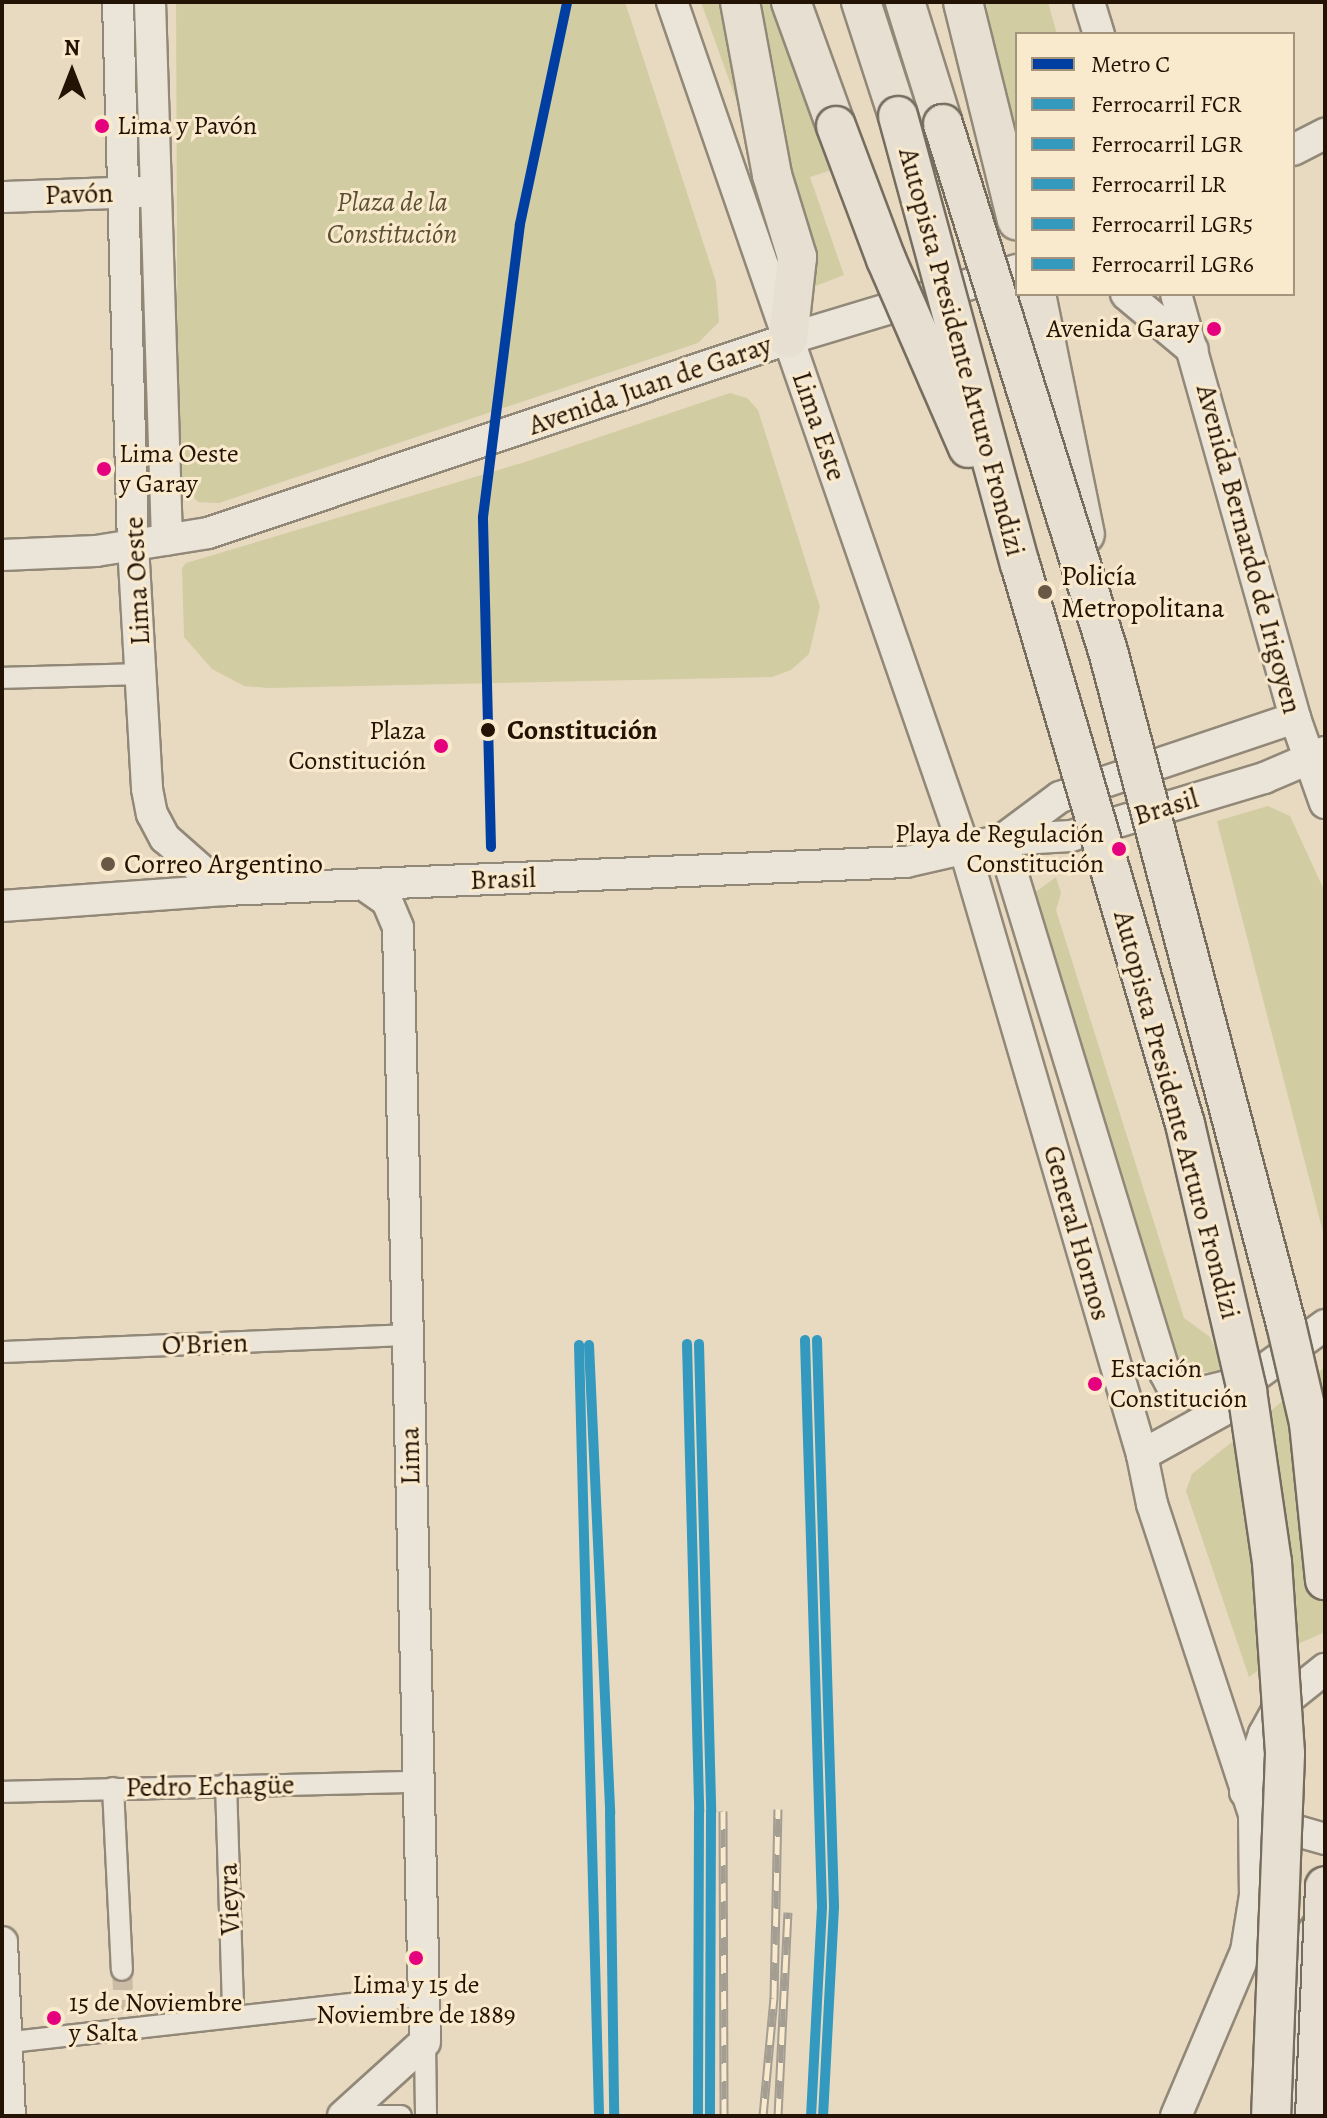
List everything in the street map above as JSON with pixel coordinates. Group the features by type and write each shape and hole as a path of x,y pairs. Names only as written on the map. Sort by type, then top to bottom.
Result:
{"highway":[{"path":"740,2 772,175 797,257 788,339"},
{"path":"791,2 844,122 934,368 1020,564"},
{"path":"809,2 844,122"},
{"name":"Autopista Presidente Arturo Frondizi","path":"861,2 898,116 1020,564 1185,1124 1247,1391 1272,1562 1285,1754 1271,2116"},
{"name":"Autopista Presidente Arturo Frondizi","path":"905,2 1108,651 1286,1324 1309,1423 1325,1580"},
{"path":"969,12 989,110 1015,212"},
{"path":"1036,296 1108,651"},
{"path":"1315,2116 1325,1886"},
{"path":"1301,2116 1288,1993 1294,1965 1325,1922"}],"main road":[{"name":"Lima Oeste","path":"118,2 133,545 152,814 165,838 224,890"},
{"name":"Lima Oeste","path":"150,2 167,540"},
{"name":"Lima Este","path":"672,2 965,850"},
{"path":"1089,2 1098,32"},
{"path":"1295,149 1325,134"},
{"name":"Pavón","path":"2,197 157,191"},
{"name":"Avenida Juan de Garay","path":"2,555 133,545 208,533 788,339 1015,271"},
{"path":"1128,296 1195,351"},
{"name":"Avenida Bernardo de Irigoyen","path":"1177,296 1195,351 1295,718 1317,757 1325,803"},
{"name":"Brasil","path":"1002,840 1060,797 1295,718"},
{"name":"Brasil","path":"2,906 224,890 906,862 1002,840 1071,836 1317,757"},
{"name":"General Hornos","path":"1002,840 1165,1373 1172,1386 1194,1394 1248,1381"},
{"name":"General Hornos","path":"965,850 1142,1455 1152,1504 1249,1804 1255,1895 1246,1951 1176,2116"},
{"name":"Lima","path":"364,885 387,901 398,927 425,2042"},
{"path":"1142,1455 1231,1406 1248,1381 1325,1325"},
{"path":"1325,1669 1280,1705 1264,1734 1249,1804 1325,1839"},
{"path":"2,1942 4,2042 10,2116"},
{"path":"343,2116 425,2042"}],"street":[{"path":"2,678 142,674"},
{"name":"O'Brien","path":"2,1352 407,1335"},
{"name":"Pedro Echagüe","path":"2,1792 226,1784 418,1782"},
{"name":"Vieyra","path":"226,1784 233,2013"},
{"path":"113,1788 122,1970"},
{"path":"4,2042 124,2018 233,2013 423,1996"},
{"path":"425,2042 426,2116"},
{"path":"371,2116 401,2116"}],"green space":[{"name":"Plaza de la Constitución","path":"176,2 625,2 716,282 719,322 698,343 219,503 198,502 185,487 178,463"},
{"path":"701,2 732,2 760,166"},
{"path":"747,2 784,2 841,167 810,177 844,275 816,286 805,271"},
{"path":"986,2 1048,2 1056,32 1015,32 1015,152"},
{"path":"730,393 747,398 758,410 820,607 809,654 791,670 772,677 268,688 244,686 212,669 184,637 182,568 186,563 525,462"},
{"path":"1268,806 1290,816 1325,892 1325,1240 1217,821"},
{"path":"1056,877 1061,893 1056,910 1184,1318 1210,1337 1224,1369 1214,1373 1187,1370 1172,1350 1032,904 1034,893"},
{"path":"1325,1367 1325,1632 1291,1647 1249,1677 1186,1491 1192,1474"}],"tunnel":[{"path":"122,1970 124,2010"}],"railway":[{"path":"763,2116 774,1998 778,1809"},
{"path":"723,1811 724,2116"},
{"path":"778,2116 788,1912"}],"metro line":[{"name":"C","path":"491,847 483,517 520,224 567,2"}],"rail line":[{"name":"LR","path":"805,1340 822,1907 811,2115"},
{"name":"FCR","path":"817,1340 834,1907 823,2116"},
{"name":"LGR5","path":"687,1344 699,1812 698,2116"},
{"name":"LGR","path":"699,1344 711,1812 710,2116"},
{"name":"LGR6","path":"579,1345 599,2116"},
{"name":"LGR","path":"589,1345 610,1814 614,2116"}],"place":[{"name":"Lima y Pavón","path":"102,126"},
{"name":"Avenida Garay","path":"1214,329"},
{"name":"Lima Oeste y Garay","path":"104,469"},
{"name":"Policía Metropolitana","path":"1045,592"},
{"name":"Constitución","path":"488,730"},
{"name":"Plaza Constitución","path":"441,746"},
{"name":"Playa de Regulación Constitución","path":"1119,849"},
{"name":"Correo Argentino","path":"108,864"},
{"name":"Estación Constitución","path":"1095,1384"},
{"name":"Lima y 15 de Noviembre de 1889","path":"416,1958"},
{"name":"15 de Noviembre y Salta","path":"54,2018"}]}
